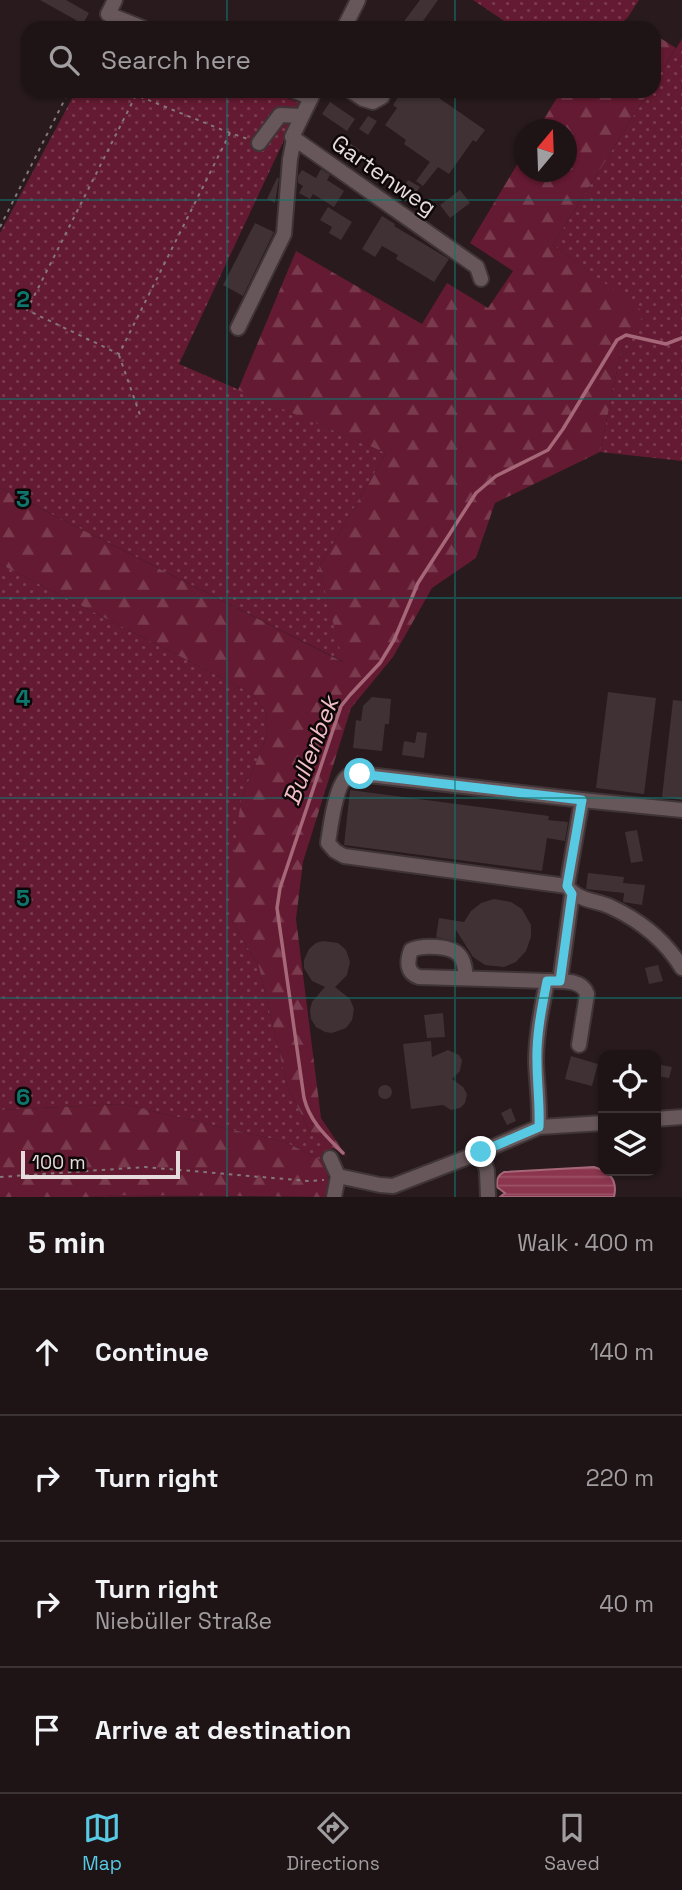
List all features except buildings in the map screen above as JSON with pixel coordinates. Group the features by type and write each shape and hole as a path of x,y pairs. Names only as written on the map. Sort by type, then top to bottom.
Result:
{"street":[{"path":"115,0 108,14 126,21"},
{"path":"348,21 358,0"},
{"path":"238,328 284,234 294,139 292,137 310,98"},
{"path":"362,98 373,102 379,98"},
{"path":"259,143 280,115 301,116"},
{"name":"Gartenweg","path":"294,139 477,267 481,279"},
{"path":"682,810 360,774 347,776 341,784 328,843 335,851 345,856 570,890 609,906 676,947 682,968"},
{"path":"539,1127 536,1060 539,1022 553,981 570,890 582,800"},
{"path":"466,978 553,981 579,984 586,988 579,1045"},
{"path":"661,1119 682,1117"},
{"path":"338,1176 381,1191 539,1127 598,1122"},
{"path":"481,1152 487,1171 488,1197"},
{"path":"330,1158 338,1176 334,1197"}],"path":[{"path":"0,227 65,98"},
{"path":"135,98 27,310 119,354 140,415"},
{"path":"141,98 259,143"},
{"path":"119,354 230,133"},
{"path":"0,1177 145,1167 308,1181 338,1176"}],"green space":[{"path":"473,0 639,0 624,21 504,21"},
{"path":"661,38 676,48 661,72"},
{"path":"682,39 682,461 600,452 621,351 644,313 553,245 645,98 661,98 661,72"},
{"path":"72,98 287,98 301,104 179,364 386,453 319,567 344,662 0,488 0,233"},
{"path":"557,98 645,98 553,245 645,313 621,351 600,452 495,503 476,558 432,588 393,657 351,708 303,862 296,919 321,1118 347,1157 310,1132 287,1085 259,967 231,919 230,881 241,800 268,733 266,712 253,694 0,564 0,488 343,662 319,567 386,453 238,390 296,251 422,324 447,283 488,308 513,271 470,243 514,170 514,182 577,182 577,119 544,119"},
{"path":"0,564 253,694 266,712 268,733 241,800 231,919 259,967 287,1085 310,1132 333,1147 327,1163 285,1142 122,1104 0,1110"},
{"path":"122,1104 285,1142 327,1163 329,1197 0,1197 0,1110"},
{"path":"120,1195 263,1196 87,1197"}],"shaded area":[{"path":"594,1167 598,1169 598,1176 611,1177 615,1186 614,1197 500,1197 505,1193 497,1187 498,1178 504,1172"}],"waterway":[{"name":"Bullenbek","path":"343,1153 314,1121 304,1098 277,908 280,888 341,706 380,663 394,640 418,583 476,493 496,476 548,450 617,340 626,335 666,344 682,338"}],"route":[{"path":"360,774 582,800 567,886 572,894 560,981 547,981 539,1022 536,1060 539,1127 481,1152"}]}
